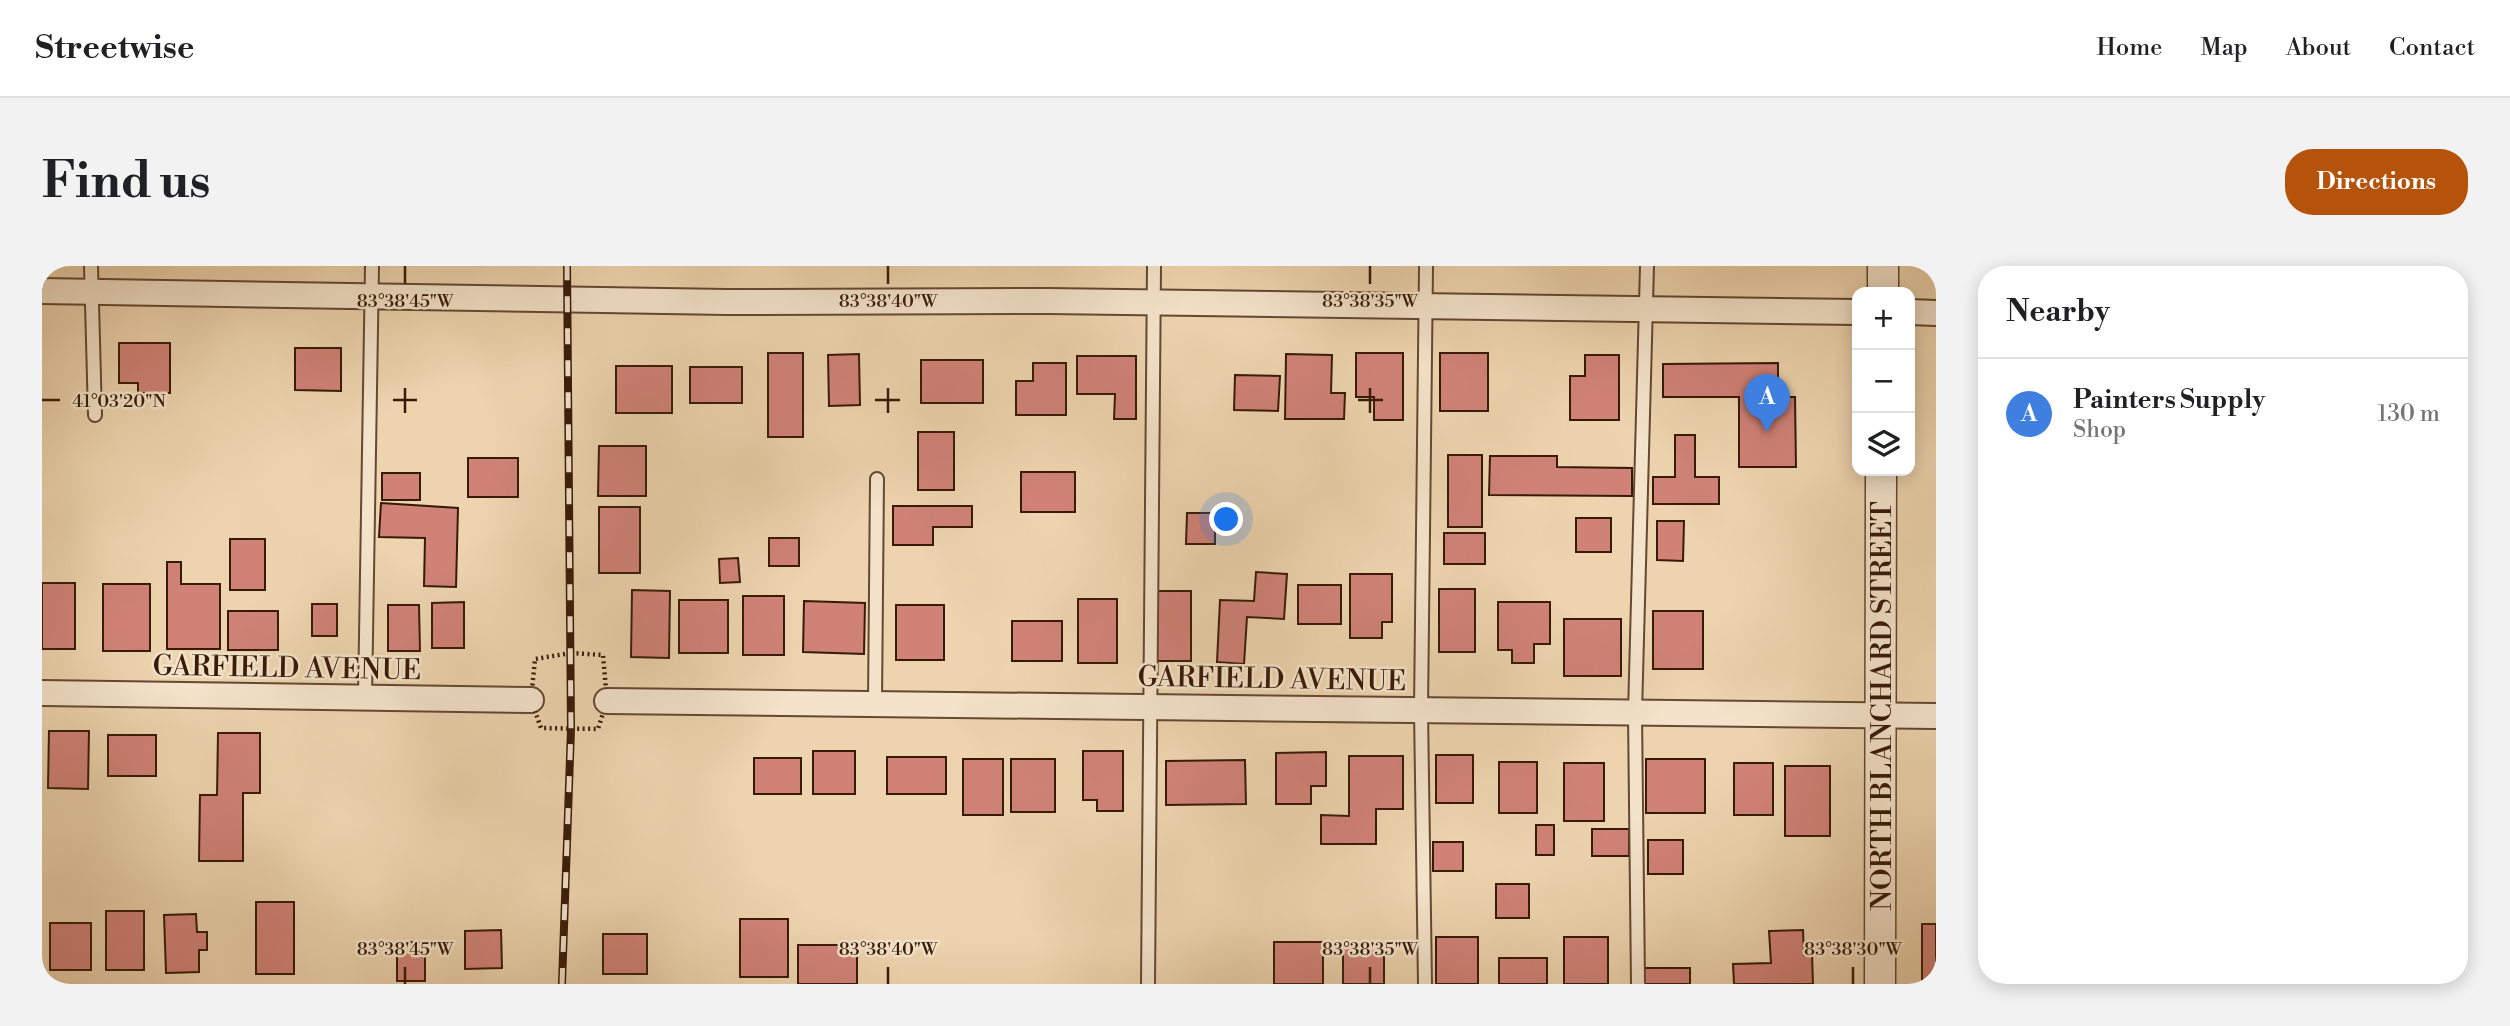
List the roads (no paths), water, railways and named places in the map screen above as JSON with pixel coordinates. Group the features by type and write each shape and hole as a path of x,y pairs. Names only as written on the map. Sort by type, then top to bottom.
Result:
{"street":[{"path":"1883,266 1883,287"},
{"path":"42,291 727,303 1153,302 1852,312"},
{"path":"1915,312 1936,313"},
{"name":"NORTH BLANCHARD STREET","path":"1880,984 1881,476"},
{"name":"GARFIELD AVENUE","path":"42,694 531,700"},
{"name":"GARFIELD AVENUE","path":"607,701 1936,716"}],"lane":[{"path":"91,266 95,415"},
{"path":"365,698 372,266"},
{"path":"1148,984 1154,266"},
{"path":"1425,984 1421,710 1426,266"},
{"path":"1639,984 1635,713 1648,310 1647,266"},
{"path":"875,703 877,479"}],"railway":[{"path":"562,984 571,729 567,266"}],"place":[{"name":"Painters Supply","path":"1767,432"}]}
